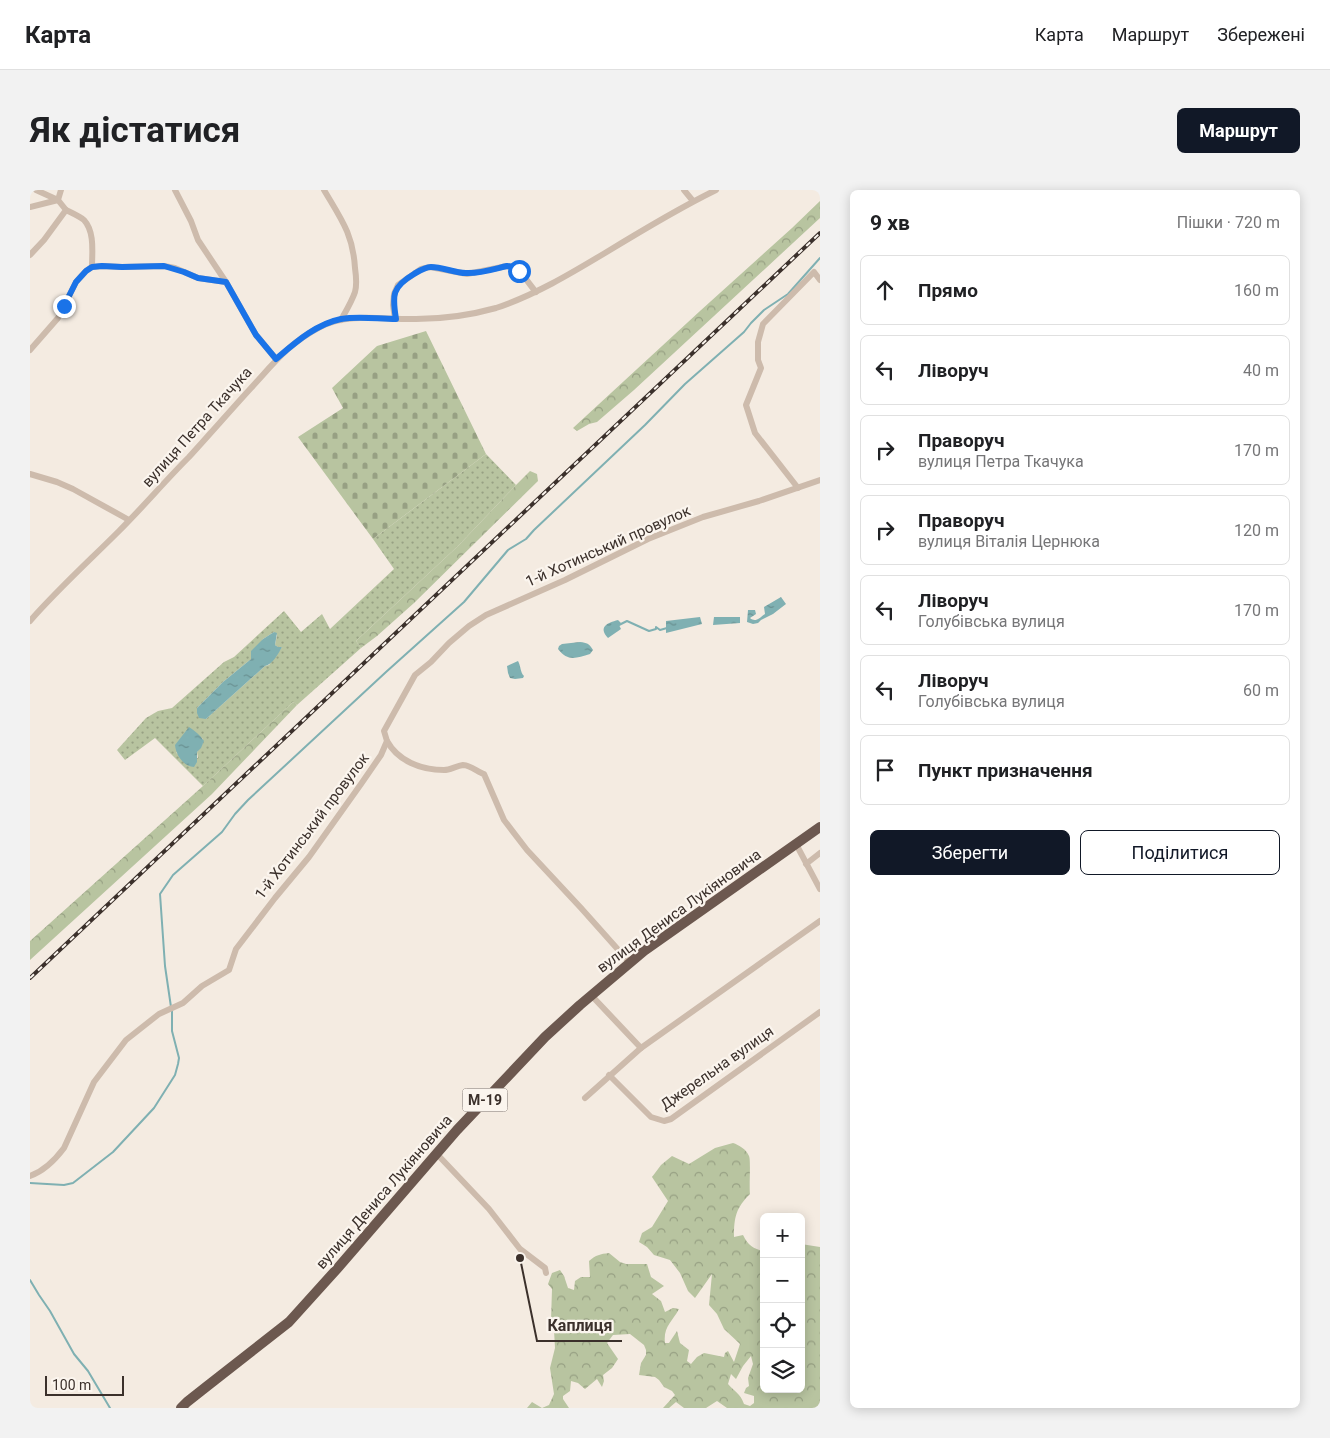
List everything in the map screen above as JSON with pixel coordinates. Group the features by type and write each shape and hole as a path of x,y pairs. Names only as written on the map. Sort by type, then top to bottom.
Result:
{"highway":[{"name":"вулиця Дениса Лукіяновича","path":"181,1408 206,1386 289,1322 436,1153 545,1038 591,995 644,952 820,827"}],"street":[{"path":"36,190 58,200 66,210 81,218 88,226 92,245 92,267"},
{"path":"58,200 61,190"},
{"path":"175,190 191,221 198,240 226,282 256,335 276,359"},
{"path":"324,190 346,226 355,258 355,291 341,320"},
{"path":"684,190 693,201"},
{"name":"вулиця Петра Ткачука","path":"30,621 49,599 129,520 200,445 276,359 297,340 322,326 341,320 354,318 418,319 460,316 496,308 536,292 563,278 693,201 716,190"},
{"path":"30,207 58,200"},
{"path":"30,255 44,240 66,210"},
{"path":"30,350 58,318 76,282 92,267 164,266 198,278 226,282"},
{"path":"396,319 394,294 398,285 421,269 430,267 468,274 507,266 514,267 536,292"},
{"path":"798,488 755,433 746,405 761,368 758,360 758,342 763,324 814,272 820,280"},
{"path":"30,474 73,489 129,520"},
{"name":"1-й Хотинський провулок","path":"30,1176 44,1169 64,1148 94,1082 126,1040 159,1014 183,1003 202,986 229,970 236,949 309,857 381,755 386,741 384,731 415,674 431,662 449,642 469,626 508,604 565,580 648,539 703,517 820,480"},
{"path":"386,741 399,756 418,766 445,770 464,765 484,774 504,820 527,850 630,964"},
{"path":"796,844 820,889"},
{"path":"806,864 820,853"},
{"path":"585,1098 641,1048 820,921"},
{"path":"591,995 641,1048"},
{"name":"Джерельна вулиця","path":"609,1075 651,1117 664,1121 671,1119 820,1012"},
{"path":"436,1153 489,1209 520,1249 545,1268 546,1273"}],"green space":[{"path":"820,201 820,218 634,390 597,422 577,431 573,428 792,228"},
{"path":"426,331 486,454 373,539 298,437 343,408 332,388 377,346"},
{"path":"486,454 516,485 458,546 356,641 361,648 297,705 293,702 203,786 155,738 125,760 117,750 146,718 158,711 172,708 224,662 234,657 284,611 301,632 322,614 330,629 394,569 373,539","holes":["274,632 277,635 275,645 282,647 269,665 265,666 206,719 197,708 223,682 251,659 263,639","200,737 203,739 203,743 197,752 198,758 176,753"]},
{"path":"530,471 537,474 538,481 414,603 361,648 356,641 458,546"},
{"path":"293,702 297,705 212,794 30,960 30,941 203,786"},
{"path":"733,1143 740,1146 750,1158 750,1194 737,1213 734,1237 743,1235 751,1246 760,1250 760,1393 805,1393 805,1245 820,1247 820,1408 727,1408 717,1401 706,1408 684,1408 676,1402 669,1408 663,1408 675,1395 655,1377 639,1375 646,1350 644,1345 630,1334 613,1335 607,1343 618,1359 612,1368 603,1375 602,1387 597,1379 585,1389 578,1383 571,1381 570,1391 563,1396 569,1408 542,1408 549,1405 554,1394 550,1368 555,1348 554,1330 551,1320 552,1289 548,1284 552,1273 560,1270 568,1288 574,1290 575,1281 581,1277 590,1277 589,1261 601,1254 609,1253 620,1262 626,1264 647,1264 651,1277 664,1286 652,1294 661,1301 665,1312 673,1308 679,1309 665,1333 665,1343 669,1343 677,1331 680,1343 689,1350 687,1361 691,1364 704,1353 724,1357 728,1351 734,1362 740,1344 724,1329 717,1314 709,1305 712,1274 695,1298 688,1291 680,1273 670,1260 654,1255 639,1242 642,1233 652,1227 668,1201 652,1177 661,1165 672,1156 689,1164 715,1148","holes":["751,1356 753,1364 748,1378 749,1386 744,1393 754,1396 754,1403 750,1406 744,1404 739,1395 728,1384 731,1374 736,1379"]},
{"path":"532,1402 542,1408 527,1408"}],"water":[{"path":"781,597 786,604 773,614 758,623 747,622 748,610 755,610 756,614 750,618 756,620 765,614 764,607"},
{"path":"700,617 702,624 666,633 666,621"},
{"path":"714,617 740,617 740,623 713,625"},
{"path":"618,620 621,623 619,625 621,629 608,638 604,631 605,626"},
{"path":"274,632 277,633 275,645 282,647 273,661 206,719 199,718 197,708 223,682 251,659 251,651 263,639"},
{"path":"580,642 590,646 593,650 590,654 572,658 565,656 558,649 562,644"},
{"path":"518,661 524,676 523,678 510,678 507,666"},
{"path":"189,727 204,741 197,752 197,762 194,767 187,765 181,759 175,745"}],"waterway":[{"path":"171,1007 165,966 160,894 173,875 222,832 248,800 464,602 508,550 526,539 685,384 744,332 764,310 788,294 820,258"},
{"path":"619,625 627,621 649,631 656,629 656,627 660,630 667,628"},
{"path":"30,1183 64,1185 73,1183 113,1152 154,1108 175,1075 178,1064 179,1058 172,1031 172,1010"},
{"path":"30,1280 74,1354 88,1371 110,1408"}],"railway":[{"path":"30,978 820,233"}],"place":[{"name":"Каплиця","path":"520,1258"}],"route":[{"path":"64,306 76,282 92,267 164,266 175,268 198,278 226,282 256,335 276,359 297,340 322,326 354,318 396,319 393,305 394,294 398,285 421,269 437,267 468,274 507,266 514,267 519,271"}]}
